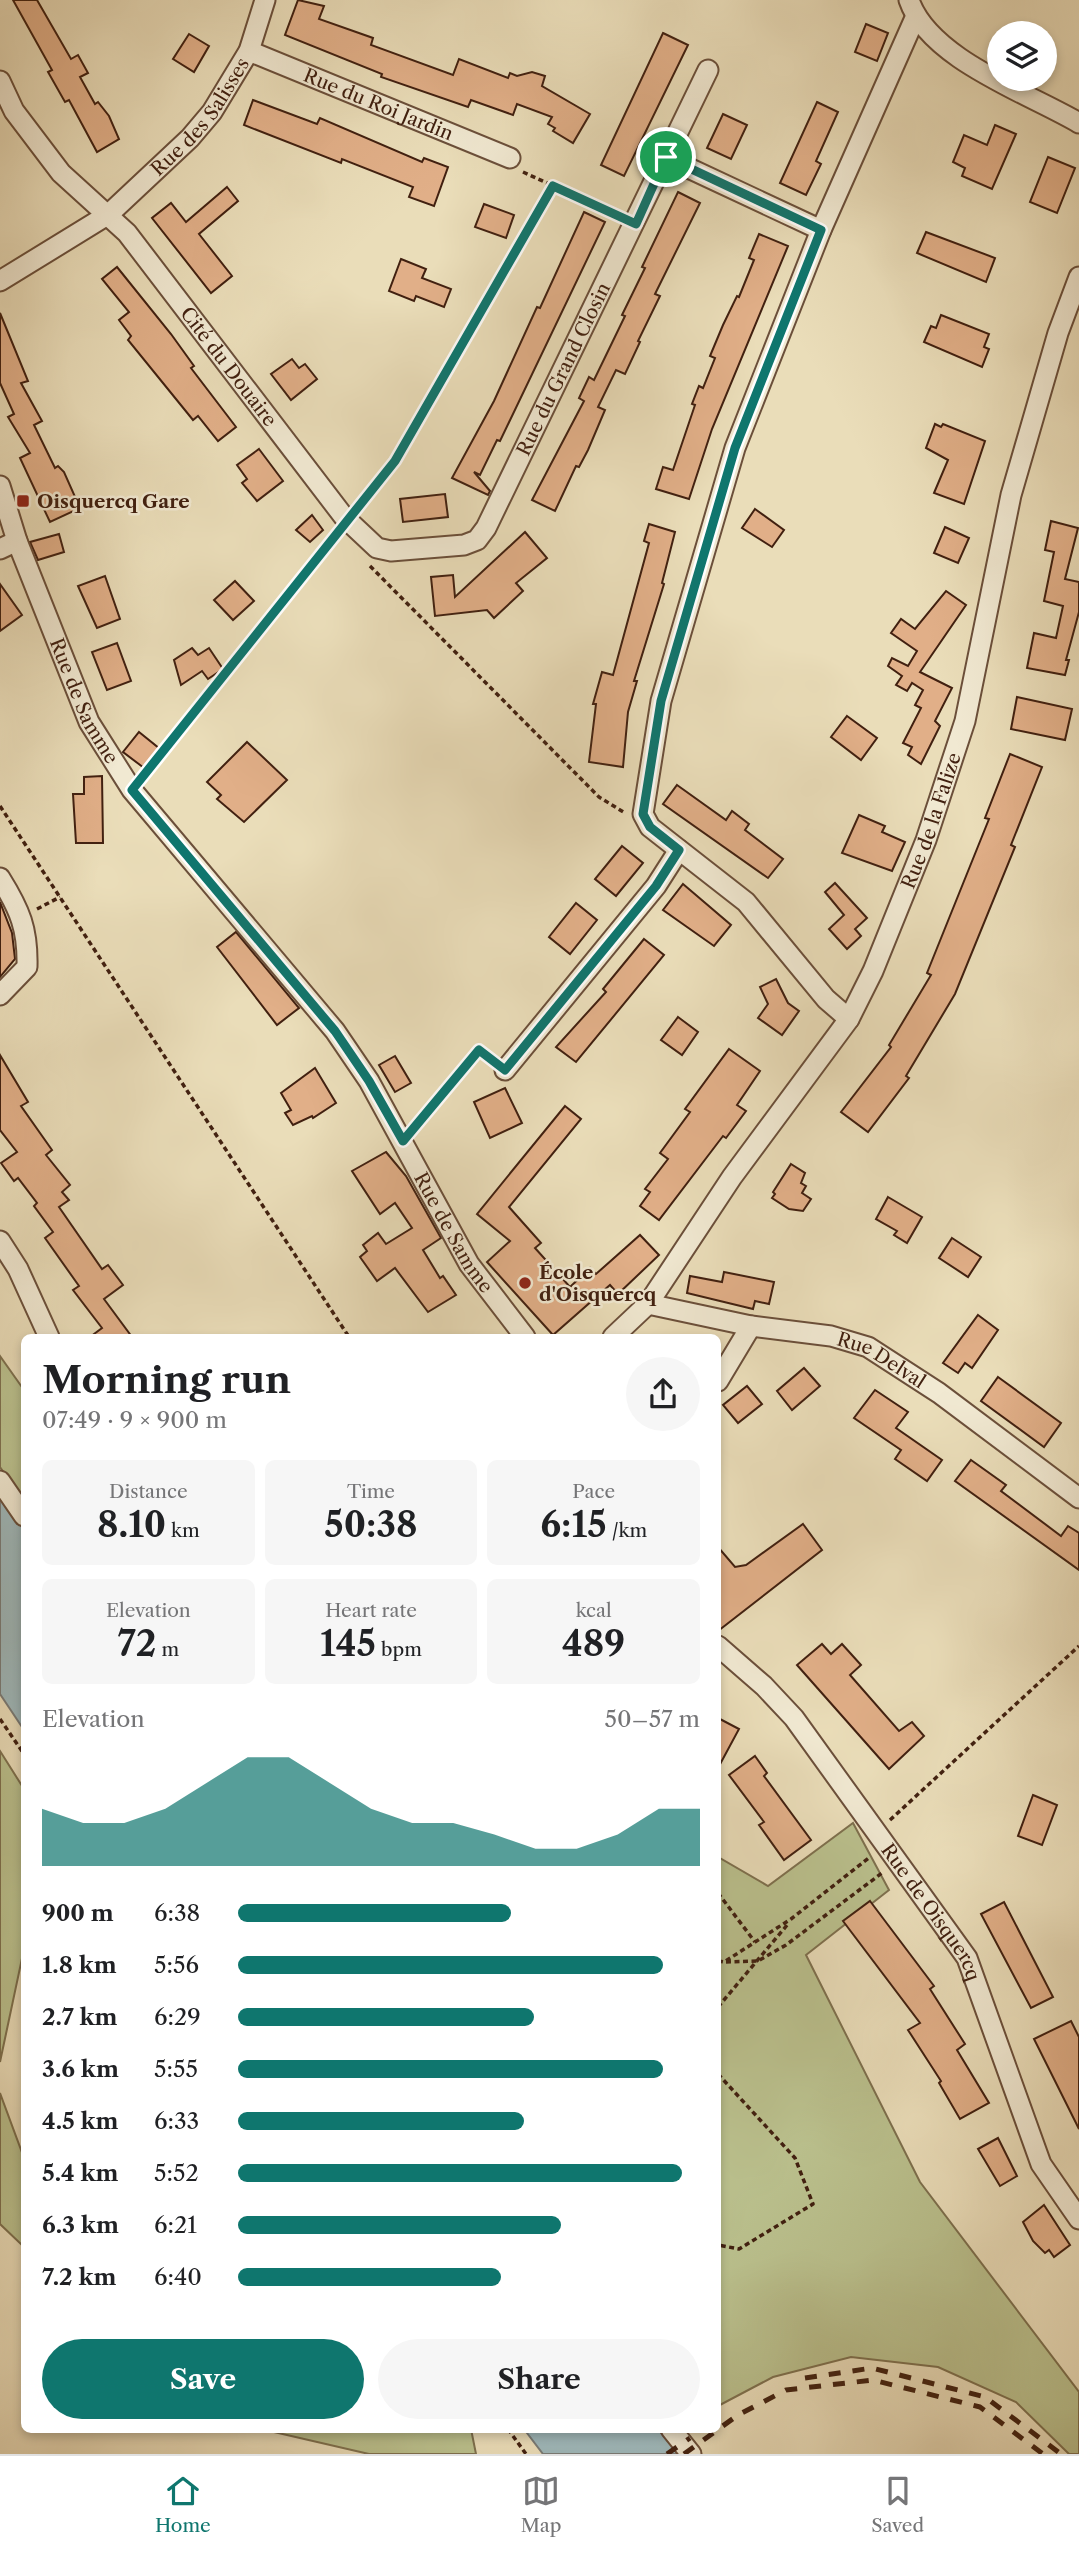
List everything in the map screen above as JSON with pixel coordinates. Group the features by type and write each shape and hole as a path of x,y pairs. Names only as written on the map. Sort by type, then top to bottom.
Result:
{"street":[{"name":"Rue des Salisses","path":"109,214 190,138 212,112 249,51 265,0"},
{"path":"849,1019 825,999 746,902 645,822 644,807 661,701 735,448 912,9 964,59 1079,123"},
{"name":"Rue du Roi Jardin","path":"249,51 510,158"},
{"name":"Rue du Grand Closin","path":"377,548 391,551 464,545 477,540 486,528 636,224 708,70"},
{"name":"Cité du Douaire","path":"0,81 14,111 61,173 127,233 348,520"},
{"path":"666,157 821,230"},
{"path":"0,281 109,214"},
{"name":"Rue de la Falize","path":"616,1334 648,1304 732,1177 849,1019 873,971 947,780 965,721 1011,495 1058,332 1079,277"},
{"name":"Rue de Samme","path":"0,486 8,545 89,722 132,790 335,1031 369,1081 469,1264 523,1334"},
{"path":"348,520 377,548"},
{"path":"505,1070 656,886 679,850"},
{"path":"0,878 21,918 28,938 27,967 0,995"},
{"path":"0,1241 19,1269 48,1334"},
{"name":"Rue Delval","path":"648,1304 751,1326 831,1336 868,1347 939,1393 1079,1498"},
{"path":"721,1376 751,1326"},
{"path":"0,1481 21,1512"},
{"name":"Rue de Oisquercq","path":"721,1649 764,1686 794,1718 882,1838 974,1972 1041,2164 1079,2219"},
{"path":"674,2433 691,2454"}],"path":[{"path":"510,158 528,176 636,224"},
{"path":"132,790 395,461 553,186"},
{"path":"377,548 369,565 600,797 632,818 645,822"},
{"path":"0,806 347,1334"},
{"path":"21,918 60,897"},
{"path":"403,1141 479,1050 505,1070"},
{"path":"721,2004 791,1919 882,1838 1079,1646"},
{"path":"0,1719 21,1750"},
{"path":"721,1962 758,1961 786,1945 898,1861"},
{"path":"721,1897 755,1941"},
{"path":"724,1962 791,1919"},
{"path":"721,2077 795,2158 813,2204 739,2249 721,2246"},
{"path":"511,2433 526,2454"}],"green space":[{"path":"0,1356 21,1386 21,1498 0,1467"},
{"path":"0,1751 21,1784 21,1963 0,2062"},
{"path":"853,1823 889,1890 806,1955 920,2182 1079,2392 1079,2454 1069,2454 1016,2402 938,2367 851,2357 773,2377 721,2404 721,1859 768,1886"},
{"path":"0,2093 21,2150 21,2244 0,2224"},
{"path":"278,2433 472,2433 476,2454 369,2454"}],"water":[{"path":"0,1496 21,1526 21,1726 0,1694"},
{"path":"527,2433 661,2433 678,2454 543,2454"}],"building":[{"path":"13,0 37,0 71,59 78,55 88,73 80,77 95,104 98,102 109,116 119,139 97,152 69,100 65,102 48,72 52,70"},
{"path":"298,0 324,6 319,19 373,38 371,45 453,75 459,59 508,78 510,73 517,76 532,72 545,76 542,86 590,114 573,143 553,131 555,128 548,124 552,117 517,104 513,115 471,100 468,107 381,77 382,74 285,35"},
{"path":"866,24 888,33 877,61 855,52"},
{"path":"663,33 688,45 624,176 601,165"},
{"path":"189,34 209,46 194,72 173,59"},
{"path":"253,100 317,124 320,118 422,162 424,158 448,167 434,206 409,197 413,187 342,159 341,163 244,125"},
{"path":"817,102 838,112 816,161 821,164 806,195 780,183"},
{"path":"723,114 747,125 731,159 707,148"},
{"path":"995,125 1016,134 992,189 962,176 965,168 953,162 964,135 987,145"},
{"path":"1048,157 1075,168 1057,213 1030,202"},
{"path":"227,187 238,201 199,234 232,276 211,293 152,218 171,203 186,222"},
{"path":"678,192 700,203 655,294 660,296 625,374 616,370 598,407 605,410 588,450 579,467 576,466 555,511 532,500 584,401 579,398 589,377 594,380 625,316 622,315 645,268 642,267"},
{"path":"484,204 514,215 506,238 475,227"},
{"path":"584,212 605,222 500,441 497,440 480,475 474,472 490,491 488,495 452,478 494,401"},
{"path":"926,232 995,258 986,282 917,253"},
{"path":"759,234 788,246 712,429 689,499 656,489 663,467 673,470 695,405 692,404 699,386 703,388 715,358 710,356 754,260 749,258"},
{"path":"401,259 426,269 422,278 451,289 444,307 416,296 414,301 389,291"},
{"path":"117,267 171,334 194,366 191,368 236,427 218,441 198,416 193,420 128,340 131,336 119,320 129,312 102,279"},
{"path":"0,313 28,381 21,383 42,421 34,425 55,468 58,466 64,472 80,508 50,522 20,458 30,453 8,417 14,414 0,383"},
{"path":"941,315 989,334 984,347 989,349 982,367 924,342 931,326 936,328"},
{"path":"292,359 299,368 305,364 317,379 291,400 271,374"},
{"path":"935,424 941,427 943,424 985,441 964,504 934,493 948,460 926,448"},
{"path":"259,449 283,481 257,501 242,483 247,479 237,465"},
{"path":"445,494 448,517 403,522 400,499"},
{"path":"755,509 784,530 772,547 742,528"},
{"path":"312,515 323,530 310,542 296,530"},
{"path":"1051,521 1078,528 1065,579 1079,582 1079,612 1066,660 1069,660 1065,675 1027,668 1034,633 1056,638 1063,606 1044,601 1054,552 1045,550"},
{"path":"649,524 675,532 662,583 664,584 634,681 637,681 628,712 623,767 589,762 596,704 593,704 602,672 613,675 649,543 644,541"},
{"path":"945,527 969,538 958,563 934,553"},
{"path":"525,532 547,558 516,583 523,591 494,618 487,610 435,616 431,577 453,575 455,597"},
{"path":"59,534 64,552 38,560 30,542"},
{"path":"105,576 120,619 97,628 78,586"},
{"path":"235,581 254,601 233,620 214,600"},
{"path":"0,584 22,615 0,631"},
{"path":"946,591 966,605 920,672 952,688 935,721 940,726 921,764 908,755 912,747 903,743 921,708 915,705 923,690 912,683 907,691 896,685 902,676 888,666 892,658 908,666 917,651 891,633 901,619 915,629"},
{"path":"117,643 131,681 107,690 92,652"},
{"path":"192,648 198,655 209,648 223,669 208,679 202,671 181,685 174,660"},
{"path":"1017,697 1072,709 1065,740 1011,729"},
{"path":"847,716 877,738 861,760 831,737"},
{"path":"139,732 160,749 144,768 123,752"},
{"path":"247,742 287,780 244,822 217,799 221,795 207,782"},
{"path":"1010,754 1042,767 1011,845 1015,847 955,994 906,1076 909,1078 868,1132 841,1112 891,1047 889,1045 931,975 927,973 989,819 985,818"},
{"path":"102,776 103,843 76,843 73,794 84,794 84,777"},
{"path":"677,785 726,820 732,811 749,824 745,830 783,859 768,878 663,804"},
{"path":"859,815 885,826 882,832 905,842 892,871 842,853"},
{"path":"622,846 643,863 616,896 595,879"},
{"path":"835,883 867,918 855,929 861,936 847,949 829,929 844,915 825,892"},
{"path":"683,884 731,925 714,946 663,910"},
{"path":"0,902 12,933 15,959 0,977"},
{"path":"576,903 597,920 570,954 549,937"},
{"path":"236,932 299,1008 277,1025 217,947"},
{"path":"644,939 664,955 576,1062 556,1047 606,992 603,989"},
{"path":"776,979 788,1003 799,1011 782,1035 758,1018 768,1004 760,987"},
{"path":"678,1017 698,1032 682,1055 661,1040"},
{"path":"729,1049 760,1071 737,1105 746,1111 726,1138 723,1136 659,1220 640,1206 650,1192 645,1189 668,1159 660,1153 690,1112 685,1109"},
{"path":"0,1055 28,1102 21,1106 52,1150 46,1155 70,1185 62,1192 69,1200 59,1207 102,1269 108,1265 123,1285 104,1299 130,1334 94,1334 102,1328 73,1290 79,1286 45,1238 53,1232 34,1206 37,1203 18,1178 14,1181 1,1163 17,1152 0,1130"},
{"path":"395,1056 411,1083 395,1092 379,1065"},
{"path":"315,1068 336,1103 313,1118 312,1116 293,1125 285,1113 291,1110 281,1093"},
{"path":"505,1088 522,1123 490,1138 474,1102"},
{"path":"565,1106 581,1119 509,1207 541,1243 535,1248 570,1287 590,1268 596,1274 640,1235 659,1255 618,1294 610,1285 552,1334 487,1262 510,1241 477,1214"},
{"path":"386,1152 406,1176 441,1238 423,1250 440,1278 443,1276 456,1295 428,1312 395,1268 377,1281 360,1257 367,1251 363,1245 378,1233 386,1244 412,1228 395,1203 380,1214 352,1171"},
{"path":"791,1164 805,1173 801,1183 806,1186 802,1193 811,1199 803,1211 789,1209 772,1198"},
{"path":"888,1197 922,1217 907,1243 894,1235 897,1231 876,1219"},
{"path":"952,1238 981,1257 968,1277 939,1258"},
{"path":"724,1272 774,1282 769,1304 755,1301 753,1309 687,1293 690,1276 722,1282"},
{"path":"978,1315 998,1330 972,1368 965,1363 958,1373 943,1363"},
{"path":"804,1368 820,1386 792,1410 777,1391"},
{"path":"998,1377 1061,1423 1044,1447 981,1401"},
{"path":"747,1386 762,1404 738,1423 723,1405"},
{"path":"875,1390 908,1412 896,1428 942,1460 927,1481 895,1459 901,1450 854,1418"},
{"path":"971,1460 1006,1485 1001,1491 1061,1536 1068,1526 1079,1533 1079,1570 955,1481"},
{"path":"803,1524 822,1550 721,1629 721,1551 735,1567 746,1565"},
{"path":"822,1644 831,1654 842,1644 861,1665 850,1675 899,1731 912,1722 924,1736 889,1769 797,1665"},
{"path":"721,1720 739,1729 721,1762"},
{"path":"755,1756 767,1773 764,1776 811,1840 784,1860 759,1825 764,1822 729,1775"},
{"path":"1033,1795 1057,1805 1042,1845 1018,1836"},
{"path":"870,1901 934,1986 930,1989 965,2044 957,2050 989,2103 960,2119 939,2083 941,2081 908,2030 920,2023 843,1921"},
{"path":"1004,1902 1053,1997 1031,2008 981,1914"},
{"path":"1071,2021 1079,2037 1079,2129 1034,2039"},
{"path":"998,2138 1017,2176 1000,2186 978,2149"},
{"path":"1044,2205 1070,2245 1054,2257 1049,2250 1045,2253 1033,2241 1023,2222"}],"railway":[{"path":"805,2378 872,2368 985,2397 1061,2454"},
{"path":"721,2427 738,2415 786,2390 873,2380 980,2407 1043,2454"},
{"path":"684,2454 713,2433"},
{"path":"667,2454 690,2438"}],"place":[{"name":"Oisquercq Gare","path":"23,501"},
{"name":"École d'Oisquercq","path":"525,1283"}],"route":[{"path":"666,157 821,230 735,448 661,701 643,814 650,827 679,850 656,886 505,1070 479,1050 403,1141 369,1081 335,1031 132,790 395,461 553,186 636,224 666,157"}]}
